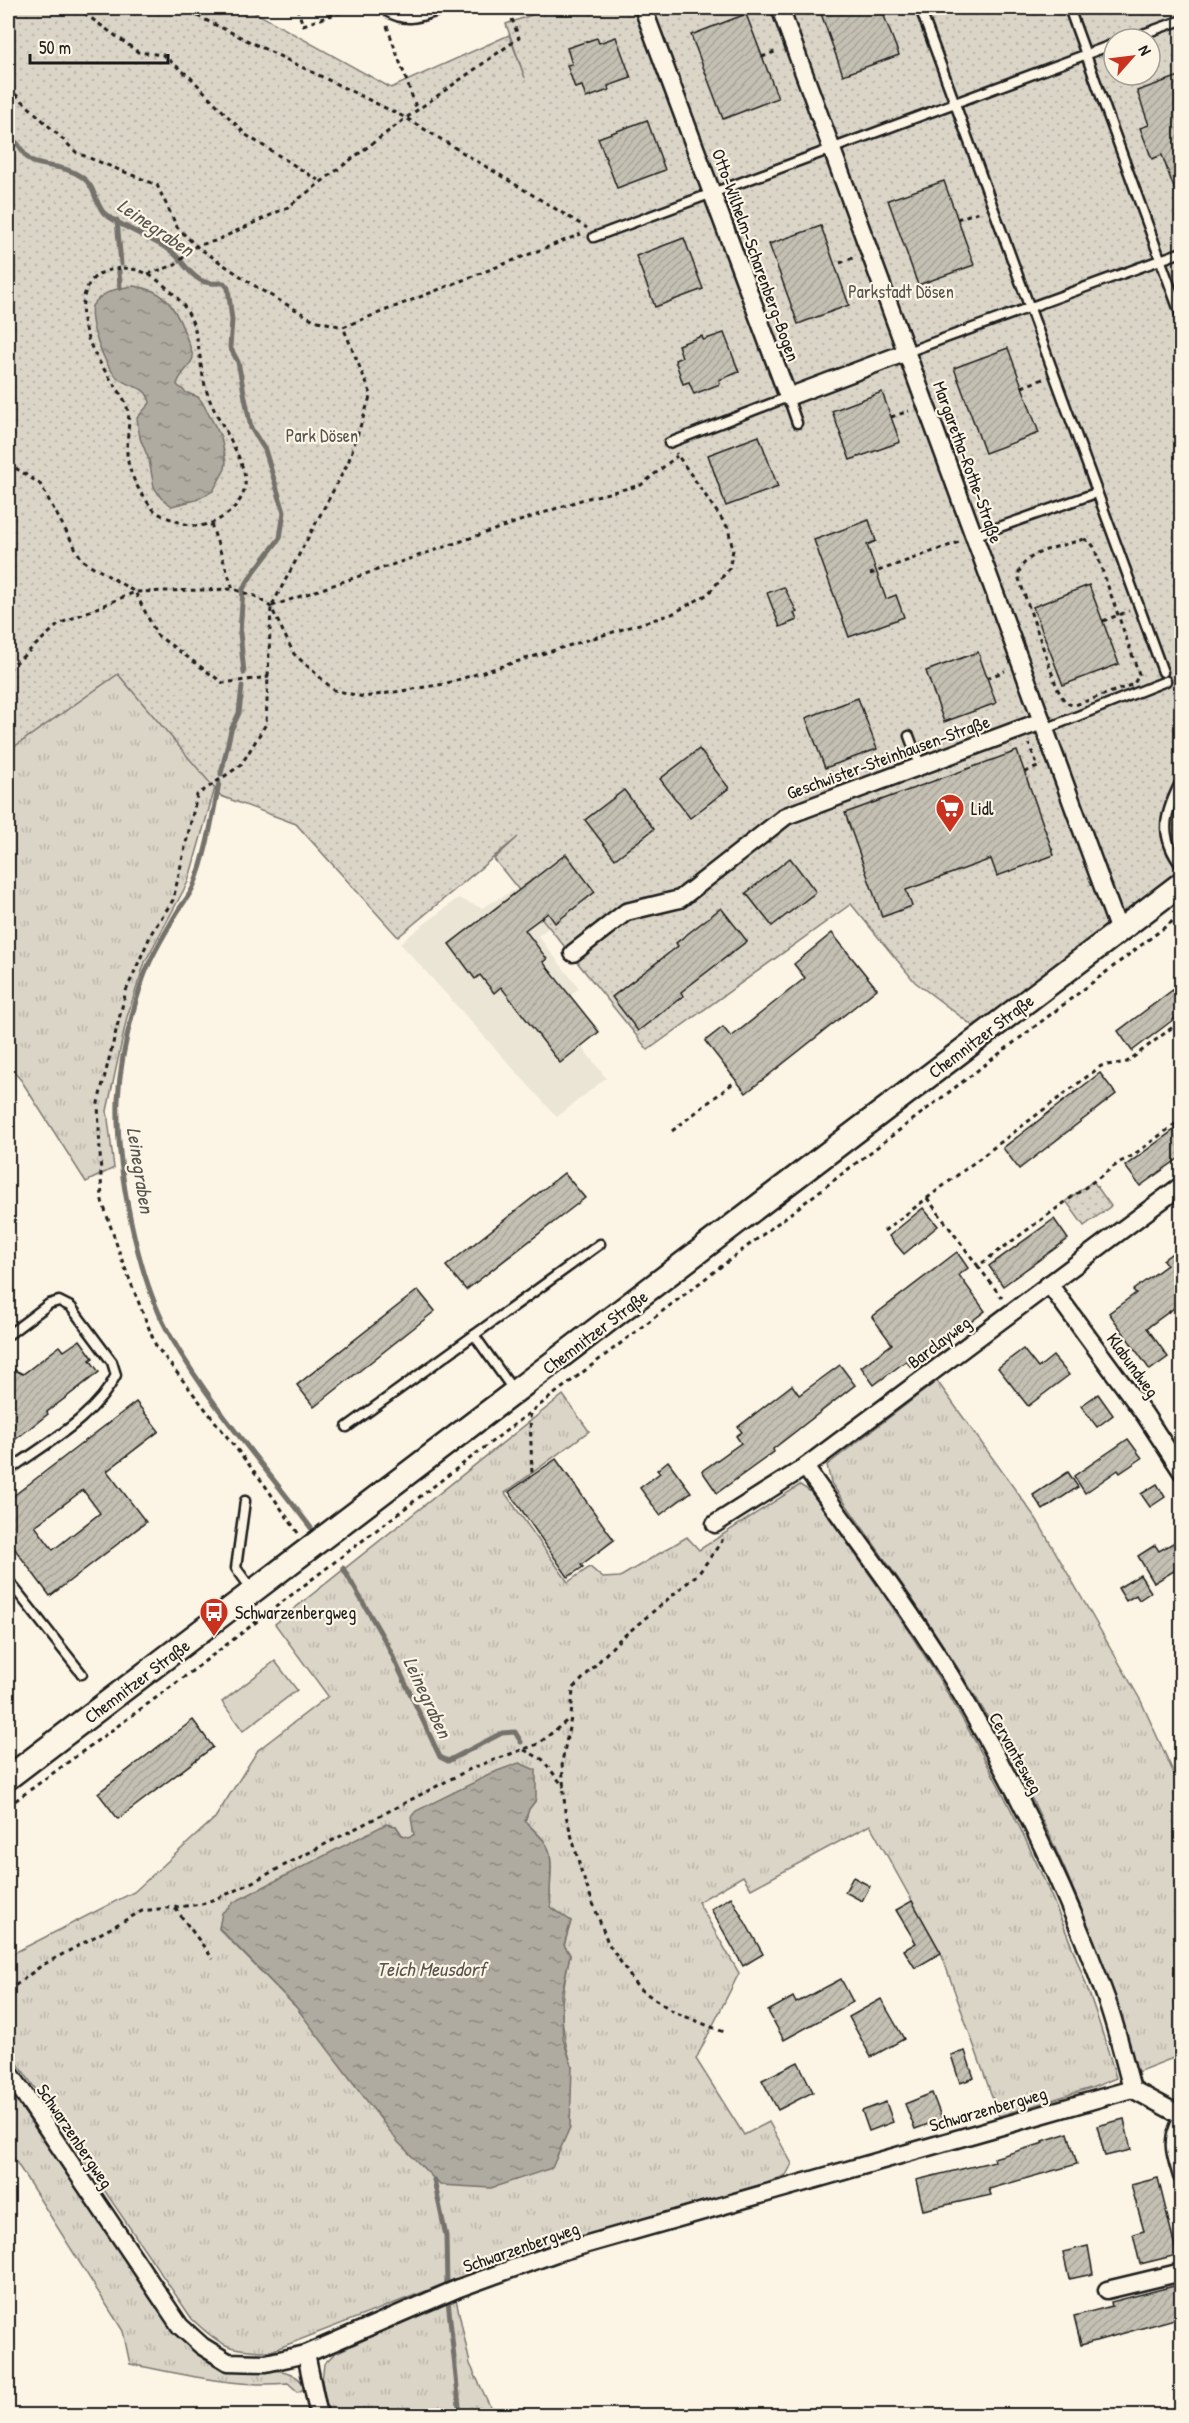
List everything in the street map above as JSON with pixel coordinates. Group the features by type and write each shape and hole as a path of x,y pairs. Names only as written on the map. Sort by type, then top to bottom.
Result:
{"main road":[{"name":"Chemnitzer Straße","path":"8,1778 1182,883"}],"street":[{"path":"386,13 411,16 434,8"},
{"name":"Otto-Wilhelm-Scharenberg-Bogen","path":"643,8 788,397"},
{"name":"Margaretha-Rothe-Straße","path":"780,8 1119,931"},
{"path":"788,397 907,352"},
{"name":"Geschwister-Steinhausen-Straße","path":"573,953 626,912 680,899 786,816 1023,728 1043,725"},
{"name":"Barclayweg","path":"715,1524 805,1467 1182,1185"},
{"name":"Klabundweg","path":"1049,1284 1145,1415 1182,1472"},
{"name":"Cervantesweg","path":"805,1467 896,1594 961,1694 1025,1809 1072,1912 1108,2003 1131,2089"},
{"name":"Schwarzenbergweg","path":"8,2070 180,2326 202,2346 228,2362 266,2363 306,2354 459,2288 556,2253 1131,2089"},
{"path":"1131,2089 1182,2118 1175,2132 1173,2145 1182,2176"},
{"path":"1107,2290 1182,2272"},
{"path":"306,2354 319,2415"}],"lane":[{"path":"920,8 1164,677 1043,725"},
{"path":"1069,8 1182,319"},
{"path":"1162,27 1182,20"},
{"path":"594,237 1102,49"},
{"path":"907,352 1182,252"},
{"path":"669,443 788,397 797,423"},
{"path":"974,536 1096,493"},
{"path":"909,736 920,765"},
{"path":"1182,779 1166,814 1166,837 1173,856 1182,867"},
{"path":"347,1427 600,1244"},
{"path":"8,1335 49,1304 59,1301 71,1307 112,1362 116,1375 108,1391 93,1409 8,1471"},
{"path":"474,1335 515,1392"},
{"path":"245,1501 236,1568 253,1592"},
{"path":"8,1580 82,1674"}],"path":[{"path":"77,8 138,52 163,55 191,78 246,135 321,182"},
{"path":"8,90 11,90 77,153 157,185 177,227 196,246 261,290 315,320 343,327 591,230 406,118 181,8"},
{"path":"297,8 303,25 353,8"},
{"path":"148,274 175,265 196,246 215,241 288,207 406,118 519,38 508,8"},
{"path":"883,11 893,8"},
{"path":"386,13 417,111"},
{"path":"957,219 992,206"},
{"path":"123,267 140,269 148,274 182,300 197,333 205,386 212,407 238,454 246,485 241,499 229,514 211,524 198,527 180,523 155,512 131,475 127,454 130,415 123,396 86,336 82,317 84,297 89,281 103,270 123,267"},
{"path":"309,1549 264,1484 156,1346 123,1263 102,1201 98,1103 126,991 152,932 173,900 197,795 241,765 266,724 270,607 348,463 371,394 343,327"},
{"path":"1022,387 1054,376"},
{"path":"8,670 58,624 135,592 233,589 251,595 270,607 294,654 334,690 364,696 444,684 672,614 708,594 729,569 733,550 728,528 677,455 640,484 584,499 270,607"},
{"path":"8,463 40,484 82,560 135,592 157,635 223,683 269,678"},
{"path":"211,524 233,589"},
{"path":"870,574 974,536"},
{"path":"1084,539 1090,542 1119,615 1138,667 1137,680 1134,684 1085,702 1070,705 1060,694 1053,677 1018,576 1021,566 1029,557 1084,539"},
{"path":"1102,621 1139,607"},
{"path":"1023,728 1038,767 1025,772"},
{"path":"8,1806 120,1726 1182,914"},
{"path":"884,1231 1101,1066 1127,1062 1180,1021 1182,1028"},
{"path":"672,1131 737,1080"},
{"path":"978,1266 1182,1119"},
{"path":"927,1198 1012,1311"},
{"path":"530,1413 532,1475"},
{"path":"715,1524 723,1541 699,1573 618,1641 573,1689 571,1718 562,1762 565,1812 582,1874 608,1943 638,1989 674,2012 724,2032"},
{"path":"8,1991 57,1956 142,1911 202,1904 237,1890 472,1768 538,1744 571,1718"},
{"path":"524,1750 542,1759 564,1787"},
{"path":"175,1908 213,1959"}],"shaded area":[{"path":"518,888 553,924 538,936 579,988 571,995 599,1032 582,1047 606,1078 557,1117 400,943 458,898 482,908"}],"green space":[{"path":"8,8 247,8 391,88 509,35 525,78 506,24 551,8 1181,8 1181,869 977,1029 915,982 851,904 648,1050 494,859 518,837 398,937 296,824 221,796 118,674 8,751"},
{"path":"118,674 215,788 188,882 145,962 127,1017 107,1111 114,1168 86,1182 21,1080 8,1065 8,751"},
{"path":"1093,1181 1111,1206 1084,1226 1066,1201"},
{"path":"937,1381 1037,1520 1141,1701 1181,1789 1181,2055 1137,2072 1087,1922 1045,1825 1021,1778 953,1660 831,1483 827,1465"},
{"path":"563,1395 589,1431 505,1493 568,1582 590,1567 603,1578 620,1577 687,1537 699,1550 800,1485 811,1492 883,1594 918,1646 977,1744 1024,1836 1066,1931 1101,2028 1116,2078 999,2116 941,1953 870,1825 751,1889 743,1876 698,1902 739,1973 696,2059 744,2135 769,2122 792,2164 786,2175 767,2183 526,2252 271,2351 245,2350 227,2346 211,2336 192,2319 8,2049 8,1956 134,1892 215,1818 258,1750 328,1696 275,1624","holes":["536,1800 529,1809 525,1821 544,1841 549,1850 551,1907 571,1921 564,1945 570,1955 562,2010 564,2036 572,2066 296,2007 219,1929 396,1826 402,1835 408,1837 414,1835 413,1827"]},
{"path":"275,1661 297,1690 243,1731 222,1702"},
{"path":"13,2096 170,2325 189,2347 219,2367 239,2372 281,2371 299,2379 306,2388 298,2392 288,2383 228,2382 130,2364 123,2331 8,2149 8,2100"},
{"path":"456,2299 470,2364 494,2415 329,2415 322,2381 324,2364 335,2353"}],"water":[{"path":"134,286 160,295 176,313 193,358 177,385 187,393 198,397 202,402 221,437 226,462 225,469 213,491 196,500 172,506 161,498 154,487 149,460 140,438 137,418 150,403 148,397 142,390 119,379 108,365 95,334 91,314 92,306 105,294 116,289"},
{"name":"Teich Meusdorf","path":"519,1763 536,1770 536,1800 529,1809 525,1821 544,1841 549,1850 551,1907 571,1921 564,1945 570,1955 561,1995 563,2039 572,2066 570,2127 552,2168 491,2188 440,2185 398,2142 296,2007 219,1928 222,1913 234,1902 386,1824 396,1826 402,1835 408,1837 414,1835 411,1817 416,1811 497,1771"}],"building":[{"path":"819,8 881,8 899,55 843,75"},
{"path":"746,14 778,98 723,119 691,35"},
{"path":"616,37 631,78 608,86 609,90 586,98 582,86 575,88 567,65 572,64 567,48 597,38 599,43"},
{"path":"1182,75 1182,205 1180,205 1162,155 1152,159 1140,128 1149,125 1137,91 1148,87 1162,87 1162,82"},
{"path":"647,120 665,170 617,188 598,138"},
{"path":"944,181 974,265 918,285 888,200"},
{"path":"821,226 849,305 798,324 769,244"},
{"path":"684,238 703,289 655,307 636,256"},
{"path":"724,333 739,372 719,380 720,384 694,394 689,382 683,384 675,360 682,357 678,345 702,336 703,340"},
{"path":"1008,348 1039,433 985,453 954,368"},
{"path":"882,392 900,442 850,460 832,411"},
{"path":"759,436 778,487 726,506 708,455"},
{"path":"869,520 876,541 867,545 886,599 896,595 904,617 849,637 814,540"},
{"path":"1089,585 1119,664 1063,685 1033,607"},
{"path":"784,587 797,612 794,613 797,620 780,627 767,593"},
{"path":"978,652 996,703 944,722 926,671"},
{"path":"858,698 877,749 825,768 806,718"},
{"path":"699,749 729,788 690,818 660,779"},
{"name":"Lidl","path":"1017,751 1054,855 997,876 991,859 906,890 912,906 882,917 845,813"},
{"path":"624,790 654,829 615,859 585,820"},
{"path":"566,854 595,892 555,923 548,913 525,930 547,959 543,962 599,1032 560,1063 501,987 494,993 480,975 475,979 449,944"},
{"path":"790,858 816,892 772,926 746,893"},
{"path":"721,908 747,941 681,992 683,996 638,1031 612,997 678,946 676,943"},
{"path":"832,933 877,989 746,1093 705,1041 723,1027 731,1037 805,978 794,964"},
{"path":"1182,983 1182,1013 1132,1051 1118,1031"},
{"path":"1100,1073 1116,1094 1019,1169 1003,1148"},
{"path":"1182,1124 1182,1156 1140,1186 1125,1166"},
{"path":"564,1173 585,1198 466,1290 446,1266"},
{"path":"923,1208 938,1226 904,1254 889,1236"},
{"path":"1054,1219 1068,1239 1003,1286 989,1266"},
{"path":"1182,1246 1182,1302 1147,1328 1168,1357 1150,1370 1109,1313 1136,1293 1133,1290 1167,1265 1163,1260"},
{"path":"957,1252 968,1268 959,1275 985,1311 911,1367 906,1361 874,1385 861,1367 892,1344 872,1317"},
{"path":"418,1290 435,1311 314,1407 297,1385"},
{"path":"80,1340 93,1358 90,1360 99,1372 16,1439 14,1436 8,1442 8,1389 13,1369 23,1374 60,1346 64,1351"},
{"path":"1023,1349 1038,1368 1053,1356 1069,1375 1028,1406 998,1368"},
{"path":"840,1365 855,1385 773,1449 774,1452 717,1493 702,1471 741,1443 736,1436 742,1432 738,1427 792,1385 799,1395"},
{"path":"1098,1394 1113,1415 1097,1427 1081,1406"},
{"path":"136,1402 159,1431 107,1471 146,1522 50,1596 8,1540 8,1500","holes":["83,1490 100,1513 53,1550 35,1526"]},
{"path":"1128,1439 1142,1458 1120,1473 1118,1470 1085,1493 1074,1476"},
{"path":"556,1459 614,1540 568,1577 509,1492"},
{"path":"668,1461 691,1492 660,1515 640,1488 660,1473 657,1470"},
{"path":"1068,1472 1078,1487 1043,1510 1033,1495"},
{"path":"1157,1484 1165,1497 1150,1507 1141,1494"},
{"path":"1182,1538 1182,1566 1154,1583 1138,1556 1155,1545 1159,1551"},
{"path":"1140,1575 1151,1592 1139,1600 1136,1595 1126,1601 1118,1588"},
{"path":"193,1720 213,1747 118,1819 98,1793"},
{"path":"853,1877 870,1886 862,1901 845,1892"},
{"path":"731,1897 763,1954 743,1966 711,1909"},
{"path":"912,1901 941,1953 915,1968 904,1950 916,1943 896,1910"},
{"path":"841,1979 853,2002 784,2040 768,2011 793,1997 796,2003"},
{"path":"881,1999 904,2039 871,2057 849,2017"},
{"path":"965,2051 974,2078 960,2083 951,2055"},
{"path":"798,2062 813,2092 778,2110 762,2080"},
{"path":"932,2093 942,2119 915,2129 905,2104"},
{"path":"886,2102 893,2122 869,2131 862,2111"},
{"path":"1124,2119 1131,2150 1105,2156 1097,2126"},
{"path":"1068,2133 1077,2164 989,2189 991,2195 923,2210 916,2180 995,2161 994,2158"},
{"path":"1158,2178 1177,2255 1140,2264 1133,2234 1144,2231 1131,2185"},
{"path":"1088,2246 1093,2274 1069,2279 1063,2252"},
{"path":"1182,2284 1182,2317 1081,2345 1074,2316 1112,2306 1111,2302"}],"waterway":[{"name":"Leinegraben","path":"8,139 13,140 33,162 69,170 82,177 90,185 100,207 108,217 171,251 200,280 224,283 228,288 232,320 230,347 238,362 251,428 265,450 284,512 280,538 243,589 240,633 244,673"},
{"path":"117,220 121,264"},
{"path":"119,271 120,288"},
{"name":"Leinegraben","path":"221,774 231,730 239,713 242,686"},
{"name":"Leinegraben","path":"219,783 209,835 198,874 190,893 152,958 133,1013 119,1085 118,1127 121,1157 131,1222 139,1254 148,1285 171,1337 220,1411 311,1528"},
{"name":"Leinegraben","path":"343,1568 387,1644 440,1757 448,1761 502,1733 515,1732 521,1742"},
{"name":"Leinegraben","path":"434,2180 446,2236 447,2286"},
{"name":"Leinegraben","path":"448,2300 460,2416"}],"place":[{"name":"Lidl","path":"950,834"},
{"name":"Schwarzenbergweg","path":"214,1638"}],"park label":[{"name":"Parkstadt Dösen","path":"901,291"},
{"name":"Park Dösen","path":"322,435"}]}
